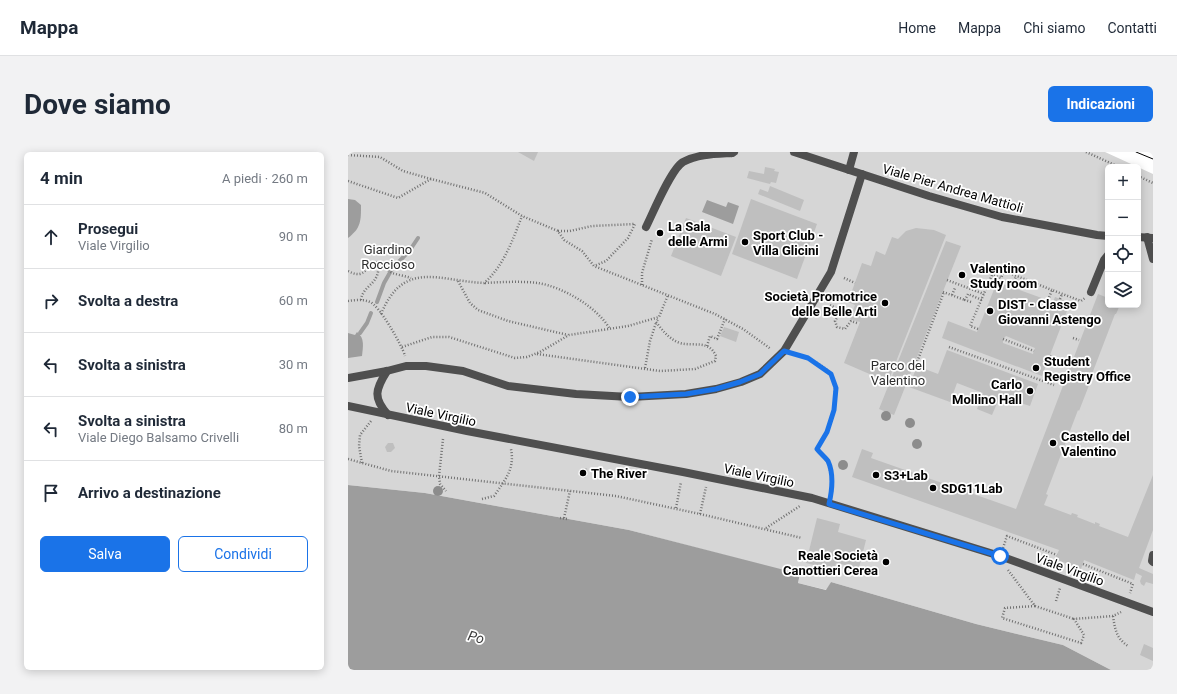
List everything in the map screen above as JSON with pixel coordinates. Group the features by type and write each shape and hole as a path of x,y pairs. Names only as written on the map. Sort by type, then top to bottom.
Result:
{"street":[{"path":"646,227 672,174 681,163 684,152"},
{"name":"Viale Pier Andrea Mattioli","path":"794,152 929,196 1002,217 1105,236"},
{"path":"849,170 854,152"},
{"path":"681,163 694,157 733,153"},
{"path":"348,378 406,366 426,366 464,371 508,386 576,394 630,397 686,394 716,389 740,382 760,374 781,353 831,272 862,174"},
{"path":"1150,238 1153,259"},
{"path":"1091,292 1105,259"},
{"path":"387,371 379,384 377,395 380,406 388,415"},
{"name":"Viale Virgilio","path":"348,406 508,439 708,476 812,498 1000,556 1153,612"},
{"path":"1153,555 1153,562"}],"path":[{"path":"365,152 368,156"},
{"path":"1086,152 1112,164"},
{"path":"348,155 380,157 403,171 485,192 522,216 558,231 570,231 592,226 635,224 628,238 606,261 594,266"},
{"path":"1141,177 1153,183"},
{"path":"348,181 398,198 432,179"},
{"path":"484,283 494,272 511,245 522,216"},
{"path":"558,231 564,240 582,251 594,266 725,319 781,353 808,358 831,374 836,388 834,410 827,432 817,449 828,462 832,493 829,504"},
{"path":"642,285 642,273 652,239"},
{"path":"348,271 355,274 360,274 365,272 373,262 378,262 393,273 412,278"},
{"path":"361,300 361,297 366,289 374,282 377,274 378,262"},
{"path":"978,329 970,326 992,275 1001,278 1004,272 1081,301 1091,292"},
{"path":"381,314 390,296 402,284 412,278 422,276 438,277 458,281 484,283 524,282 554,288 577,299 597,312 610,329"},
{"path":"1012,287 1016,276"},
{"path":"844,278 855,283"},
{"path":"947,280 984,294"},
{"path":"458,281 470,303 478,310 508,321 569,335 628,326 659,317"},
{"path":"952,295 955,288"},
{"path":"1048,300 1052,290"},
{"path":"915,361 918,362 943,292 971,302"},
{"path":"965,300 968,294 982,300"},
{"path":"1060,299 1062,294"},
{"path":"645,368 650,341 656,322 668,295"},
{"path":"348,301 361,300 371,302 381,314 402,347 432,337 449,337 515,358 527,357 540,352 569,335"},
{"path":"830,305 841,311 836,320 837,327 845,329 851,321 857,323 858,321"},
{"path":"707,346 710,336 717,339 725,319"},
{"path":"535,354 660,371 694,369 714,361 716,356 714,350 700,344 682,343 672,339 663,332 656,322"},
{"path":"1073,338 1080,340"},
{"path":"1003,339 1031,348 1034,351"},
{"path":"949,347 1054,386"},
{"path":"1050,356 1063,362"},
{"path":"362,463 359,446 360,435 374,418 388,415"},
{"path":"443,438 439,476 440,484 446,491"},
{"path":"482,499 494,496 512,467 512,455 508,439"},
{"path":"348,459 391,471 616,496 765,528 802,538"},
{"path":"676,509 683,472"},
{"path":"700,514 708,476"},
{"path":"564,518 570,491"},
{"path":"765,528 812,498"},
{"path":"1007,536 1057,555"},
{"path":"1083,564 1133,584"},
{"path":"1010,574 1035,606"},
{"path":"1074,618 1084,635 1081,643 1002,618 1005,608 1035,606 1074,618 1113,616 1115,630 1120,641 1128,646"}],"green space":[{"name":"Parco del Valentino","path":"348,152 1105,152 1131,164 1105,164 1105,308 1141,308 1141,168 1153,174 1153,670 1111,670 1063,645 976,624 831,582 827,590 798,583 800,575 629,530 425,493 348,485"}],"water":[{"path":"348,199 355,200 361,205 361,216 356,231 348,238"},
{"path":"707,200 726,207 728,202 739,206 733,224 702,212"},
{"path":"357,332 360,334 362,340 362,356 348,358 348,333 355,335"},
{"name":"Po","path":"348,485 425,493 629,530 800,574 798,583 826,590 831,582 976,624 1063,645 1111,670 348,670"}],"building":[{"path":"518,152 538,152 534,161"},
{"path":"765,167 775,169 774,171 779,172 776,183 771,182 770,184 747,178 749,171 764,174"},
{"path":"770,186 804,200 800,211 758,194 760,189 768,192"},
{"path":"751,199 817,224 797,279 732,254"},
{"name":"Sport Club - Villa Glicini","path":"686,218 736,237 721,276 671,256"},
{"name":"Società Promotrice delle Belle Arti","path":"916,228 934,230 946,235 888,382 844,363 860,322 850,319 855,305 848,302 862,263 871,266 876,251 885,255 892,237 898,239 906,231"},
{"path":"946,241 961,246 894,415 879,409"},
{"path":"997,282 1053,302 1055,297 1070,303 1042,376 942,338 948,321 977,332","holes":["1006,336 1035,348 1033,354 1003,343 1003,339"]},
{"name":"Castello del Valentino","path":"1098,294 1105,297 1105,308 1119,308 1115,314 1092,374 1093,375 1046,494 1048,495 1044,505 1071,515 1072,513 1078,515 1077,517 1095,524 1095,522 1100,524 1099,526 1128,537 1153,475 1153,530 1139,568 1153,574 1153,584 1146,582 1144,586 1140,581 1142,576 1136,573 1134,580 1084,560 1081,569 1055,559 1059,550 852,477 862,449 873,453 871,458 1016,509"},
{"path":"724,327 739,332 736,342 720,336"},
{"path":"947,350 1038,384 1030,406 1008,399 1006,403 998,401 992,415 977,409 983,393 957,383 950,402 909,387 917,366 938,374"},
{"path":"388,443 393,443 395,448 391,452 387,452 385,447"},
{"name":"The River","path":"582,468 587,468 588,473 585,478 580,477 578,472"},
{"name":"Reale Società Canottieri Cerea","path":"817,518 840,524 838,532 866,540 859,568 836,563 834,570 806,563"},
{"path":"1144,644 1153,648 1153,661 1140,655"}],"waterway":[{"path":"377,302 384,283 392,269 410,250 418,238"},
{"path":"360,333 367,323 371,313"}],"tram line":[{"path":"1136,152 1153,159"}],"place":[{"name":"La Sala delle Armi","path":"660,233"},
{"name":"Sport Club - Villa Glicini","path":"745,242"},
{"name":"Valentino Study room","path":"962,275"},
{"name":"Società Promotrice delle Belle Arti","path":"885,303"},
{"name":"DIST - Classe Giovanni Astengo","path":"990,311"},
{"name":"Student Registry Office","path":"1036,368"},
{"name":"Carlo Mollino Hall","path":"1030,391"},
{"name":"Castello del Valentino","path":"1053,443"},
{"name":"The River","path":"583,473"},
{"name":"S3+Lab","path":"876,475"},
{"name":"SDG11Lab","path":"933,488"},
{"name":"Reale Società Canottieri Cerea","path":"886,562"}],"route":[{"path":"630,397 686,394 716,389 740,382 760,374 784,351 808,358 831,374 836,388 834,410 827,432 817,449 828,462 832,478 832,493 829,504 1000,556"}],"park label":[{"name":"Giardino Roccioso","path":"388,256"}]}
